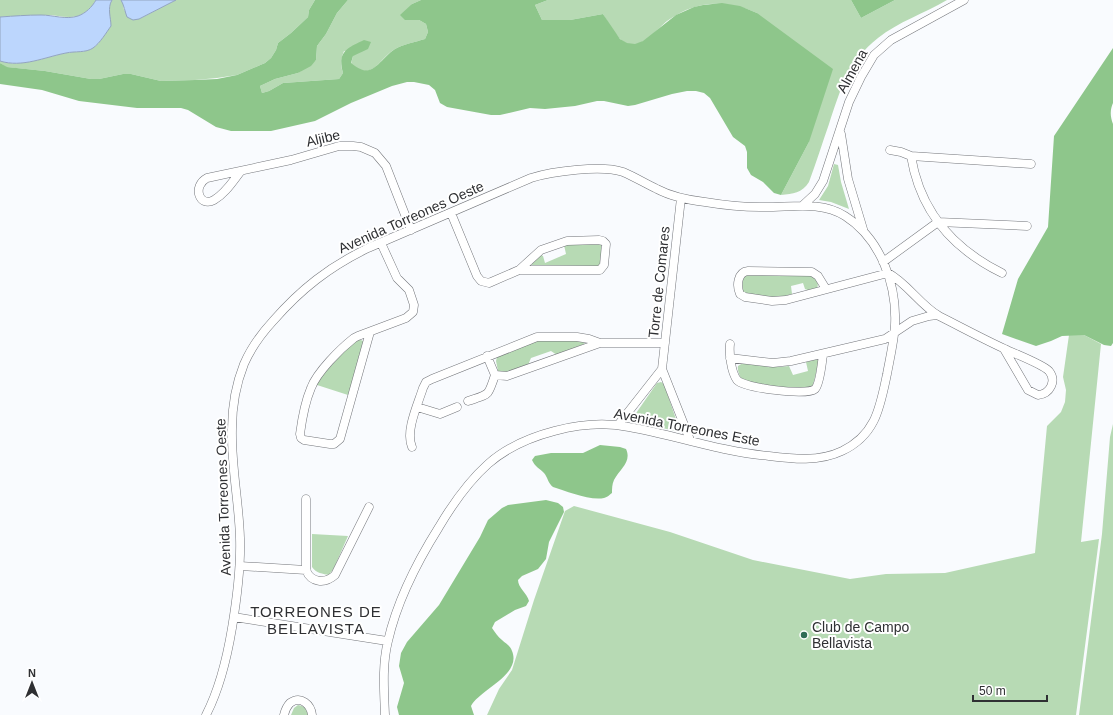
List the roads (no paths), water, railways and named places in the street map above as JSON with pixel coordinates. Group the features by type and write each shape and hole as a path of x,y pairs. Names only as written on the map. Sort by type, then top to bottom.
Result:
{"street":[{"name":"Almena","path":"802,206 820,187 855,88 878,50 891,40 964,0"},
{"name":"Almena","path":"840,131 848,179 865,234"},
{"name":"Aljibe","path":"241,172 216,199 208,202 200,197 199,188 204,180 291,160 339,146 361,147 375,153 386,166 411,230"},
{"path":"890,150 911,156 1030,164"},
{"path":"911,156 919,189 924,201 938,222 947,233 969,253 1002,273"},
{"name":"Avenida Torreones Oeste","path":"206,715 215,696 223,672 238,590 240,531 233,465 232,429 235,396 244,363 258,338 302,290 319,276 342,261 531,178 559,172 604,169 621,172 662,192 681,198 727,205 758,207 818,206 832,210 848,218 875,246 888,273 894,301 894,334"},
{"name":"Torre de Comares","path":"681,198 662,369 690,440"},
{"path":"451,213 477,276 481,281 489,283 519,270 541,250 562,242 599,240 606,244 604,265 600,270 519,270"},
{"path":"883,262 938,222 1027,226"},
{"path":"370,332 340,439 334,444 304,440 300,436 300,432 309,392 316,378 350,342 358,336 409,317 413,312 413,302 409,290 397,278 381,243"},
{"path":"826,289 818,276 812,272 748,271 745,271 740,275 738,288 740,294 745,297 779,301 812,293 888,273 896,278 937,315 1047,369 1052,376 1052,384 1048,392 1042,395 1031,393 1004,349"},
{"path":"730,358 779,363 824,354 879,341 894,334 912,321 937,315"},
{"name":"Avenida Torreones Este","path":"385,715 384,664 388,642 403,595 429,544 451,508 471,482 485,467 508,450 554,432 589,424 618,425 757,455 793,458 824,457 840,452 848,448 862,437 873,424 880,408 894,334"},
{"path":"412,447 409,435 423,388 429,380 537,337 577,337 600,343"},
{"path":"495,375 510,375 600,343 665,343"},
{"path":"730,344 730,358 735,376 740,382 767,389 808,392 813,391 817,386 824,354"},
{"path":"468,402 489,393 495,375 487,356"},
{"path":"618,425 662,369"},
{"path":"417,407 440,414 458,407"},
{"path":"306,499 306,570 310,577 318,581 327,580 335,575 369,507"},
{"path":"240,566 306,570"},
{"path":"234,617 388,642"},
{"path":"284,715 291,703 298,700 302,700 309,705 312,715"}],"water":[{"path":"96,0 112,0 109,10 111,26 96,46 90,50 66,53 25,63 8,63 0,61 0,17 41,15 73,17 81,15 91,7"},
{"path":"121,0 176,0 139,19 133,20 127,17"}],"place":[{"name":"Club de Campo Bellavista","path":"804,635"}],"district":[{"name":"TORREONES DE BELLAVISTA","path":"316,620"}]}
